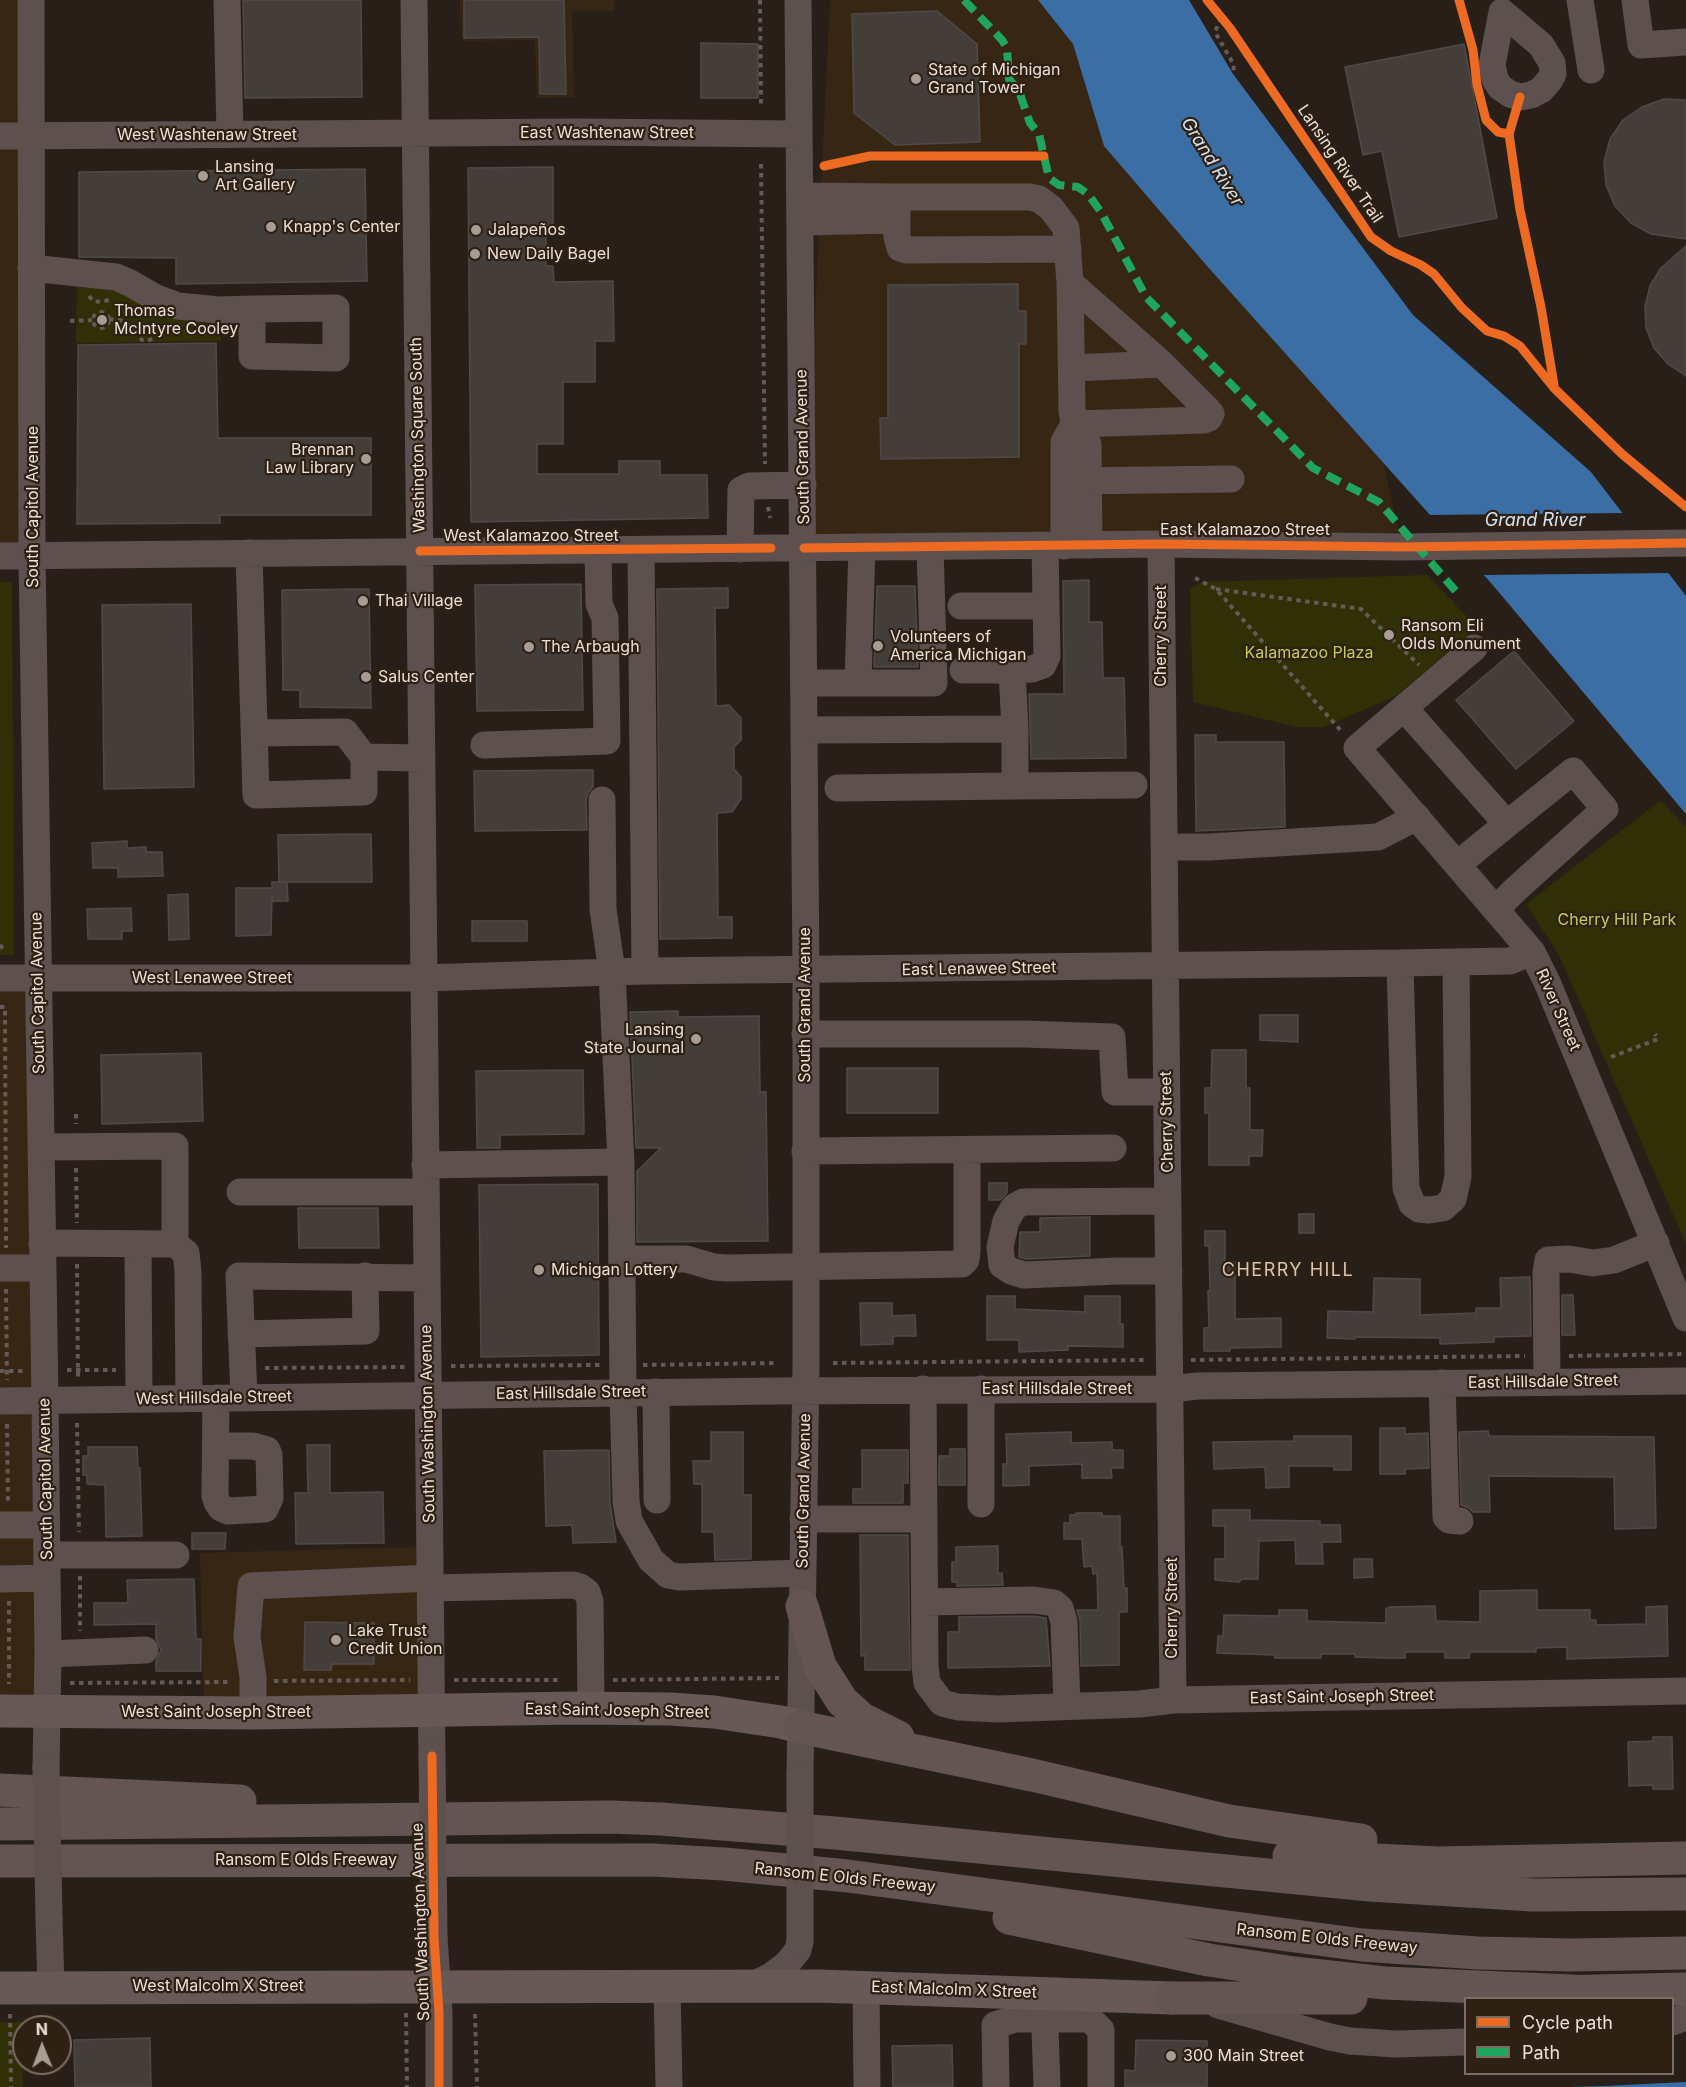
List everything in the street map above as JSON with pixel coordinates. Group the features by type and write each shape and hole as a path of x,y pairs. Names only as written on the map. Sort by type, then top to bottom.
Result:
{"highway":[{"path":"802,1606 816,1656 826,1678 842,1701 862,1719 906,1740 1032,1776"},
{"path":"791,1724 1189,1812 1295,1832 1393,1844 1497,1850 1571,1860"},
{"path":"0,1790 734,1823 1370,1886 1572,1895 1686,1894"},
{"path":"0,1824 610,1817"},
{"path":"877,1837 962,1834 1015,1836 1196,1851 1439,1863 1686,1858"},
{"path":"0,1879 167,1874 319,1860"},
{"path":"652,1860 987,1914 1265,1970 1384,1983 1572,1991"},
{"name":"Ransom E Olds Freeway","path":"0,1861 652,1860 724,1864 848,1876 1362,1945 1478,1953 1572,1955 1686,1953"},
{"path":"1172,1998 1422,1998 1572,1991 1686,1989"}],"main road":[{"name":"East Saint Joseph Street","path":"432,1695 591,1694 670,1709 791,1724"},
{"name":"West Saint Joseph Street","path":"5,1698 432,1695"},
{"name":"West Malcolm X Street","path":"5,2001 51,1986 437,1985"},
{"name":"East Malcolm X Street","path":"437,1985 866,1986 1044,2006 1172,1998"}],"street":[{"name":"South Capitol Avenue","path":"31,0 32,556 45,1370 48,1654 46,1767 51,1986"},
{"path":"227,0 230,134"},
{"name":"Washington Square South","path":"414,0 423,978"},
{"name":"South Grand Avenue","path":"751,1986 771,1976 787,1964 798,1950 800,1941 800,1775 791,1724 791,1682 802,1606 805,1391 804,548 798,0"},
{"path":"1580,0 1591,70"},
{"path":"1635,0 1641,45 1686,42"},
{"name":"East Washtenaw Street","path":"414,134 589,132 799,134"},
{"name":"West Washtenaw Street","path":"0,136 414,134"},
{"path":"800,209 897,209 1030,197 1039,199 1051,208 1066,228 1074,424 1088,444 1076,481 1066,545 1046,606 1047,656 1043,665 1032,669 963,670"},
{"path":"897,209 898,243 900,248 906,250 1068,249"},
{"path":"32,268 116,277 156,298 178,306 219,310 252,309"},
{"path":"1070,283 1162,364 1211,414 1204,420 1074,424"},
{"path":"1072,368 1162,364"},
{"path":"1076,481 1231,479"},
{"path":"740,549 741,490 750,486 803,485"},
{"name":"East Kalamazoo Street","path":"641,550 1161,544 1402,547 1686,543"},
{"name":"Cherry Street","path":"1161,544 1173,1700"},
{"path":"858,683 862,547"},
{"path":"804,683 934,683 930,547"},
{"path":"484,745 607,741 605,618 613,604 605,550"},
{"path":"641,550 645,971"},
{"name":"West Kalamazoo Street","path":"0,556 641,550"},
{"path":"249,553 256,795 364,792 364,757 345,732 255,733"},
{"path":"961,606 1046,606"},
{"path":"1357,748 1474,648"},
{"path":"1012,670 1016,786"},
{"path":"1404,708 1507,824"},
{"path":"804,730 1014,729"},
{"name":"River Street","path":"1357,748 1532,952 1547,982 1686,1318"},
{"path":"364,757 422,758"},
{"path":"1458,864 1573,771 1605,809 1496,909"},
{"path":"838,788 1134,785"},
{"path":"602,800 603,909 612,972 621,1162 622,1365 626,1510 634,1532 658,1568 668,1575 803,1573"},
{"path":"1164,847 1209,847 1378,837 1417,817"},
{"name":"East Lenawee Street","path":"423,978 645,971 1510,962 1532,952"},
{"path":"1400,963 1406,1188 1412,1204 1419,1209 1428,1210 1443,1208 1453,1199 1457,1183 1456,962"},
{"name":"West Lenawee Street","path":"0,978 423,978"},
{"name":"South Washington Avenue","path":"423,978 434,1937 439,2013 439,2087"},
{"path":"806,1034 1024,1034 1112,1037 1115,1092 1166,1092"},
{"path":"41,1147 175,1146 175,1244"},
{"path":"805,1151 1113,1149"},
{"path":"622,1259 686,1259 726,1268 962,1264 966,1260 967,1251 967,1150"},
{"path":"425,1165 621,1162"},
{"path":"240,1192 426,1192"},
{"path":"1167,1201 1023,1202 1014,1207 1006,1221 1000,1247 1002,1265 1024,1275 1168,1271"},
{"path":"1546,1369 1548,1260 1604,1262 1656,1243"},
{"path":"3,1268 43,1256 138,1244 175,1244 186,1253 188,1271 189,1398"},
{"path":"138,1244 138,1399"},
{"path":"244,1397 239,1276 426,1278"},
{"path":"241,1334 366,1331 365,1276"},
{"name":"East Hillsdale Street","path":"427,1395 923,1389 1170,1389 1198,1386 1442,1383 1546,1369 1686,1381"},
{"path":"1442,1383 1446,1517 1449,1520 1460,1521"},
{"name":"East Saint Joseph Street","path":"923,1389 927,1683 942,1703 957,1707 998,1709 1140,1704 1173,1700 1686,1691"},
{"path":"981,1389 981,1504"},
{"path":"656,1392 657,1500"},
{"name":"West Hillsdale Street","path":"3,1401 427,1395"},
{"path":"216,1398 215,1496 221,1508 228,1511 265,1509 270,1498 267,1450 253,1446 216,1446"},
{"path":"803,1518 924,1519"},
{"path":"4,1525 46,1525"},
{"path":"4,1579 47,1567 176,1556"},
{"path":"253,1697 247,1637 251,1586 431,1583 573,1585 580,1587 586,1592 590,1601 591,1694"},
{"path":"925,1602 1034,1600 1054,1603 1060,1608 1064,1622 1067,1706"},
{"path":"48,1654 145,1650"},
{"path":"866,1986 867,2087"},
{"path":"667,1987 669,2087"},
{"name":"East Malcolm X Street","path":"1172,1998 1226,2006 1318,2034 1350,2041 1396,2044 1464,2042"},
{"path":"996,2087 995,2025 1044,2006 1090,2019 1101,2030 1101,2087"},
{"path":"1044,2006 1047,2087"}],"path":[{"path":"760,0 761,104"},
{"path":"1214,9 1230,28"},
{"path":"1221,18 1215,32 1234,65 1233,74"},
{"path":"761,164 766,486 770,518"},
{"path":"101,302 102,312"},
{"path":"96,313 107,313 108,326 95,327 92,320 96,313"},
{"path":"109,319 120,320 137,330 147,328 157,333"},
{"path":"70,321 92,320"},
{"path":"137,330 138,336 147,341 154,338 157,333 175,325 176,320"},
{"path":"1195,578 1216,590 1357,748"},
{"path":"1216,590 1362,609 1435,681"},
{"path":"0,945 4,950"},
{"path":"0,1007 5,1007 3,1268 7,1371 3,1401 4,1525"},
{"path":"1611,1057 1658,1039 1654,1034"},
{"path":"833,1363 1169,1360 1546,1369 1686,1354"},
{"path":"0,1371 45,1370 138,1357"},
{"path":"243,1368 778,1363"},
{"path":"4,1579 5,1698"},
{"path":"5,1698 591,1694 791,1682"},
{"path":"0,1684 5,1698"},
{"path":"5,2001 11,2087"},
{"path":"406,2012 407,2087"},
{"path":"475,2014 477,2087"}],"shaded area":[{"path":"0,0 31,0 32,556 0,556"},
{"path":"460,0 614,0 614,11 572,11 574,97 537,98 535,40 462,41"},
{"path":"830,0 1038,0 1073,44 1104,146 1207,266 1383,461 1402,547 804,548"},
{"path":"0,978 38,978 46,1712 0,1712"},
{"path":"420,1547 421,1700 204,1708 200,1553"}],"green space":[{"path":"77,283 111,283 220,319 221,341 76,343"},
{"name":"Kalamazoo Plaza","path":"1427,575 1477,627 1396,696 1324,727 1297,727 1193,702 1190,589 1202,582"},
{"path":"0,582 12,582 14,955 0,955"},
{"name":"Cherry Hill Park","path":"1660,801 1686,827 1686,1244 1559,955 1526,904"},
{"path":"0,2022 12,2022 12,2075 23,2075 23,2087 0,2087"}],"water":[{"name":"Grand River","path":"1038,0 1189,0 1233,74 1413,315 1591,472 1686,596 1686,814 1491,583 1207,266 1104,146 1073,44"},
{"path":"1686,2082 1686,2087 1571,2087 1605,2086"}],"pier":[{"path":"1626,513 1672,573 1480,575 1427,515"}],"building":[{"path":"243,0 361,0 362,97 245,98"},
{"path":"464,0 564,0 566,94 540,94 539,37 464,38"},
{"name":"State of Michigan Grand Tower","path":"937,11 977,44 980,142 895,145 854,113 852,14"},
{"path":"701,43 758,44 758,98 701,98"},
{"path":"1464,44 1497,218 1399,237 1382,151 1363,155 1345,67"},
{"path":"1664,99 1686,100 1686,239 1651,234 1631,223 1615,206 1606,185 1604,162 1610,139 1623,120 1642,107"},
{"path":"553,167 553,225 546,226 546,266 553,266 554,282 613,281 614,341 595,341 595,382 563,382 563,444 537,444 537,474 619,474 619,461 660,461 660,475 707,475 708,518 471,522 468,168"},
{"name":"Knapp's Center","path":"365,169 367,281 176,284 176,258 79,257 79,172"},
{"path":"1686,246 1686,376 1668,364 1654,348 1646,328 1645,307 1650,286 1661,268"},
{"path":"1018,284 1018,311 1026,311 1026,344 1019,344 1019,457 881,459 880,418 888,418 888,285"},
{"path":"216,343 218,438 371,438 371,515 220,515 220,523 77,524 78,345"},
{"path":"1089,580 1089,622 1102,622 1103,678 1124,678 1126,758 1031,759 1029,694 1064,694 1063,581"},
{"name":"The Arbaugh","path":"581,584 583,710 477,711 475,585"},
{"path":"877,586 915,586 918,667 874,667"},
{"path":"728,588 728,608 715,608 716,706 729,705 741,718 741,740 734,747 734,769 741,777 741,799 732,812 717,813 718,917 732,917 732,938 660,939 657,589"},
{"path":"369,589 371,708 300,707 300,690 283,690 282,590"},
{"path":"191,604 194,787 104,789 102,605"},
{"path":"1514,651 1574,721 1516,769 1456,700"},
{"path":"1195,735 1216,735 1216,742 1284,742 1285,827 1196,831"},
{"path":"593,770 593,787 586,800 587,830 475,831 474,771"},
{"path":"371,834 372,882 279,882 278,835"},
{"path":"127,841 127,848 146,847 146,852 162,852 163,876 118,877 118,868 93,868 92,843"},
{"path":"272,882 287,882 288,901 272,901 272,896 271,935 236,936 236,888 272,888"},
{"path":"188,894 189,939 169,940 168,895"},
{"path":"131,908 132,931 122,931 122,939 88,939 87,909"},
{"path":"472,921 527,921 527,941 472,941"},
{"path":"678,1011 678,1017 759,1016 760,1092 766,1092 768,1241 637,1242 637,1171 661,1148 636,1148 630,1012"},
{"path":"1260,1015 1298,1015 1298,1042 1260,1040"},
{"path":"1212,1050 1246,1050 1246,1088 1250,1088 1250,1130 1263,1130 1262,1156 1249,1156 1249,1165 1209,1165 1209,1113 1205,1113 1205,1088 1211,1088"},
{"path":"201,1053 203,1121 102,1124 101,1055"},
{"path":"847,1068 938,1068 938,1113 847,1113"},
{"path":"583,1070 584,1134 500,1135 500,1148 477,1148 476,1071"},
{"path":"989,1183 1007,1183 1007,1193 1000,1200 989,1200"},
{"name":"Michigan Lottery","path":"598,1184 599,1355 481,1357 479,1185"},
{"path":"298,1208 378,1208 379,1248 299,1248"},
{"path":"1299,1214 1314,1214 1314,1233 1299,1233"},
{"path":"1090,1217 1090,1256 1026,1259 1019,1257 1020,1232 1040,1232 1040,1218"},
{"path":"1205,1231 1225,1231 1225,1262 1235,1262 1235,1319 1281,1318 1281,1347 1204,1351 1204,1328 1209,1328 1208,1291 1210,1291 1209,1246 1205,1246"},
{"path":"1530,1277 1531,1336 1494,1337 1494,1342 1440,1344 1440,1338 1327,1338 1328,1311 1373,1312 1374,1278 1420,1279 1420,1315 1476,1313 1476,1308 1501,1308 1500,1278"},
{"path":"1562,1295 1573,1295 1575,1335 1562,1335"},
{"path":"987,1296 1015,1296 1015,1309 1085,1312 1085,1296 1120,1296 1123,1347 1068,1346 1068,1350 1019,1352 1019,1340 987,1340"},
{"path":"860,1303 892,1303 892,1316 915,1315 916,1336 893,1336 893,1344 861,1345"},
{"path":"1380,1428 1405,1428 1405,1434 1428,1433 1429,1468 1405,1469 1405,1474 1380,1474"},
{"path":"1488,1431 1489,1436 1654,1437 1656,1528 1615,1529 1614,1477 1489,1476 1490,1512 1473,1512 1461,1505 1459,1432"},
{"path":"711,1432 743,1432 743,1495 751,1495 751,1559 715,1560 714,1532 702,1532 702,1484 694,1484 693,1461 711,1461"},
{"path":"1071,1432 1071,1443 1112,1442 1112,1450 1123,1450 1123,1468 1111,1468 1112,1478 1082,1478 1082,1464 1029,1466 1029,1485 1003,1486 1003,1464 1007,1464 1006,1434"},
{"path":"1294,1436 1351,1436 1351,1470 1334,1470 1334,1466 1289,1466 1289,1487 1266,1488 1265,1467 1214,1469 1213,1442 1294,1441"},
{"path":"307,1445 330,1445 330,1493 383,1492 384,1543 296,1544 295,1493 308,1493"},
{"path":"88,1447 137,1447 138,1468 140,1468 142,1536 106,1537 105,1485 87,1484 87,1475 83,1475 83,1456 88,1456"},
{"path":"950,1449 965,1449 965,1485 939,1485 939,1456 950,1456"},
{"path":"609,1450 610,1502 616,1542 573,1543 572,1525 546,1526 544,1451"},
{"path":"862,1450 908,1450 908,1483 903,1483 903,1503 853,1503 853,1489 862,1489"},
{"path":"1213,1510 1250,1510 1250,1520 1320,1521 1320,1525 1340,1525 1341,1542 1322,1542 1323,1564 1296,1564 1295,1540 1259,1541 1258,1579 1242,1579 1239,1582 1215,1580 1215,1559 1225,1559 1225,1526 1213,1526"},
{"path":"1076,1513 1120,1516 1120,1547 1122,1547 1124,1588 1127,1588 1127,1612 1119,1612 1119,1665 1081,1666 1080,1621 1077,1610 1098,1610 1097,1573 1093,1574 1092,1566 1084,1567 1082,1539 1064,1539 1064,1523 1070,1523 1070,1515 1076,1515"},
{"path":"192,1533 226,1533 225,1549 192,1549"},
{"path":"860,1535 908,1535 910,1670 865,1670 865,1655 861,1656"},
{"path":"998,1546 998,1574 1002,1573 1003,1585 957,1586 957,1582 952,1582 952,1562 956,1562 956,1547"},
{"path":"1354,1559 1372,1559 1373,1577 1354,1578"},
{"path":"194,1579 196,1639 201,1639 201,1671 156,1671 156,1661 161,1650 156,1639 156,1624 94,1625 94,1603 128,1603 127,1580"},
{"path":"1537,1590 1537,1610 1590,1610 1590,1620 1596,1620 1596,1625 1646,1624 1646,1607 1667,1606 1668,1656 1567,1659 1567,1647 1536,1648 1536,1652 1470,1652 1469,1658 1445,1658 1445,1652 1405,1652 1405,1658 1321,1654 1321,1658 1275,1658 1275,1655 1217,1653 1218,1636 1223,1636 1224,1615 1279,1616 1279,1610 1307,1610 1307,1621 1386,1623 1386,1609 1389,1607 1435,1606 1436,1621 1480,1622 1480,1591"},
{"path":"1033,1616 1046,1618 1050,1666 948,1668 948,1632 959,1632 959,1617"},
{"path":"305,1622 374,1623 374,1664 332,1664 331,1670 304,1670"},
{"path":"1653,1737 1672,1737 1673,1789 1653,1789 1653,1785 1629,1786 1628,1742 1653,1741"},
{"path":"150,2038 151,2087 75,2087 74,2040"},
{"name":"300 Main Street","path":"1136,2040 1207,2041 1207,2087 1125,2087 1125,2070 1135,2071"},
{"path":"952,2045 953,2087 893,2087 892,2046"}],"marked path":[{"path":"964,0 1007,48 1009,79 1019,91 1030,123 1039,134 1049,178 1059,185 1078,187 1088,194 1101,212 1146,297 1313,468 1379,502 1459,595"}],"cycle path":[{"name":"Lansing River Trail","path":"1207,0 1230,28 1371,237 1391,251 1421,265 1434,274 1462,308 1487,331 1504,336 1520,346 1554,388 1622,454 1686,507"},
{"path":"1459,0 1473,50 1477,85 1486,120 1498,132 1509,134"},
{"path":"1520,97 1509,134 1520,210 1541,307 1554,385"},
{"path":"824,166 870,156 1044,156"},
{"path":"804,548 1161,544 1402,547 1686,543"},
{"path":"420,551 771,548"},
{"path":"432,1756 434,1937 439,2013 439,2087"}],"place":[{"name":"State of Michigan Grand Tower","path":"916,79"},
{"name":"Lansing Art Gallery","path":"203,176"},
{"name":"Knapp's Center","path":"271,227"},
{"name":"Jalapeños","path":"476,230"},
{"name":"New Daily Bagel","path":"475,254"},
{"name":"Thomas McIntyre Cooley","path":"102,320"},
{"name":"Brennan Law Library","path":"366,459"},
{"name":"Thai Village","path":"363,601"},
{"name":"Ransom Eli Olds Monument","path":"1389,635"},
{"name":"Volunteers of America Michigan","path":"878,646"},
{"name":"The Arbaugh","path":"529,647"},
{"name":"Salus Center","path":"366,677"},
{"name":"Lansing State Journal","path":"696,1039"},
{"name":"Michigan Lottery","path":"539,1270"},
{"name":"Lake Trust Credit Union","path":"336,1640"},
{"name":"300 Main Street","path":"1171,2056"}],"district":[{"name":"CHERRY HILL","path":"1288,1271"}]}
